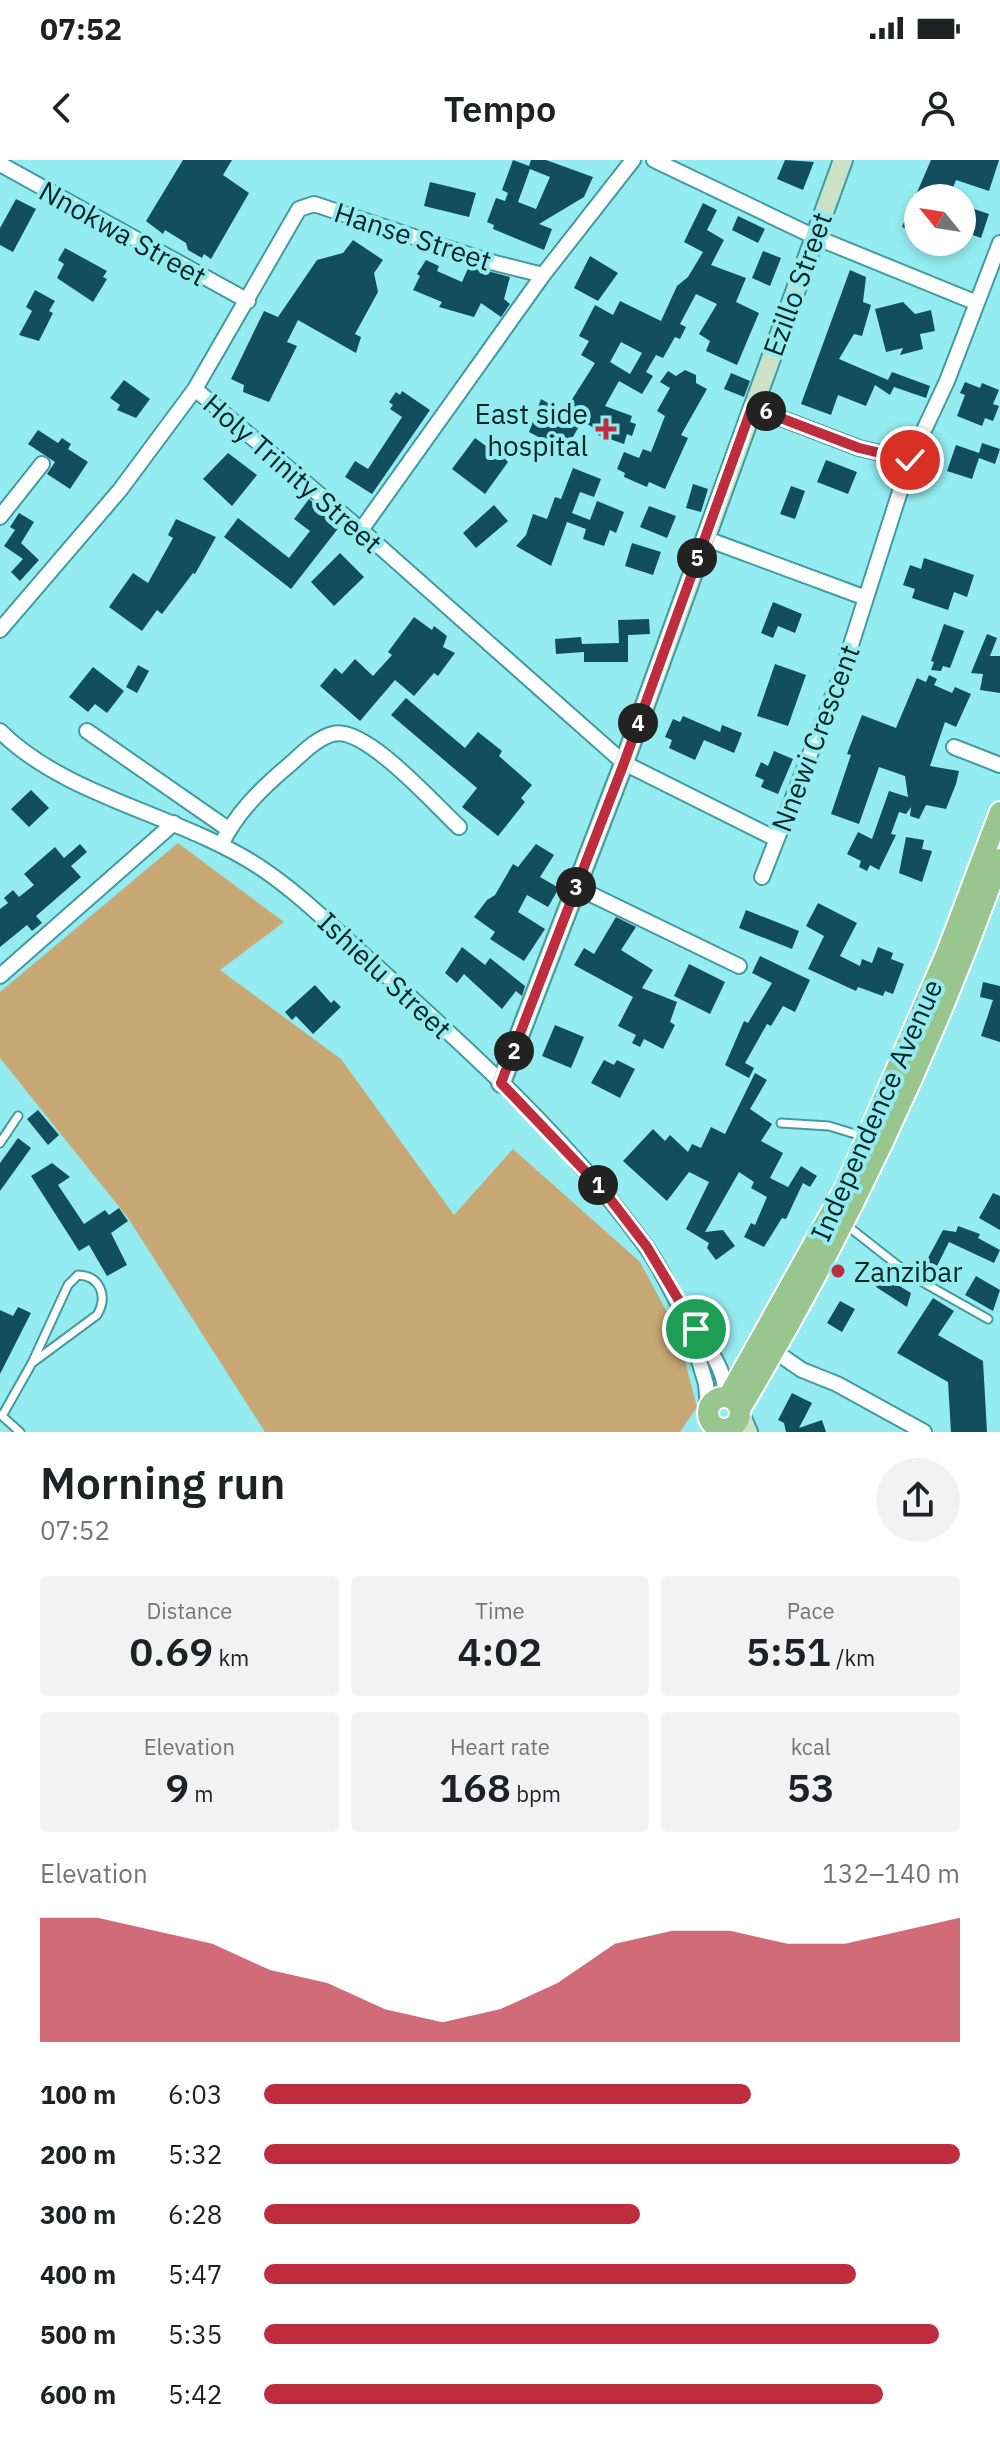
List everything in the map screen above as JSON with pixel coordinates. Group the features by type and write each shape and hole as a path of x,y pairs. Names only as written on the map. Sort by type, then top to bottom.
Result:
{"main road":[{"name":"Independence Avenue","path":"723,1419 845,1224 973,910 1000,812"},
{"name":"Independence Avenue","path":"768,1346 973,910 1000,859"}],"street":[{"path":"361,530 543,275 633,160"},
{"path":"654,160 681,165 815,237 977,303"},
{"name":"Ezillo Street","path":"501,1083 624,763 843,160"},
{"name":"Nnokwa Street","path":"0,164 98,221 248,301"},
{"name":"Hanse Street","path":"195,389 248,301 292,217 299,209 314,204 487,261 543,275"},
{"name":"Nnewi Crescent","path":"762,877 843,670 910,460 947,381 1000,243"},
{"name":"Holy Trinity Street","path":"0,630 120,490 195,389 361,530 624,763 776,839"},
{"path":"752,407 859,448 910,460"},
{"path":"0,517 42,464"},
{"path":"704,538 866,598"},
{"name":"Ishielu Street","path":"0,731 52,768 221,845 259,866 307,903 501,1083 604,1191 647,1247 719,1371 725,1388 723,1419"},
{"path":"87,731 228,829"},
{"path":"221,845 228,829 274,778 319,740 335,733 353,735 380,753 459,827"},
{"path":"954,747 1000,765"},
{"path":"0,976 174,823"},
{"path":"576,887 739,966"},
{"path":"768,1346 924,1432"}],"lane":[{"path":"0,1143 18,1116"},
{"path":"781,1123 829,1126 867,1138"},
{"path":"845,1224 910,1275 988,1319"},
{"path":"20,1432 1,1415 32,1363 68,1285 78,1275 91,1278 103,1292 103,1306 97,1315 32,1363"}],"shaded area":[{"path":"178,843 284,922 220,970 341,1059 454,1215 513,1149 640,1262 677,1331 697,1407 680,1432 265,1432 128,1218 0,1058 0,992"}],"building":[{"path":"183,160 232,160 223,175 249,193 211,259 188,250 186,243 165,230 163,234 146,221"},
{"path":"513,160 529,166 531,160 546,160 593,177 584,197 539,224 552,229 544,250 493,229 494,225 487,222 496,198 505,201 508,193 502,190","holes":["530,169 550,177 536,209 518,202"]},
{"path":"785,160 814,162 803,190 777,179"},
{"path":"931,160 999,160 989,191 976,184 956,180 954,184 921,184"},
{"path":"430,182 476,193 469,217 424,206"},
{"path":"16,199 36,209 13,252 0,245 0,228"},
{"path":"703,203 717,210 707,230 724,240 711,265 746,278 736,302 759,313 737,365 706,351 710,341 699,334 717,304 696,294 680,324 686,327 680,339 675,337 663,358 656,355 646,372 653,376 642,394 619,381 605,406 632,416 630,422 636,424 632,436 627,434 624,444 598,435 599,431 582,421 565,451 529,432 541,399 564,412 595,363 581,355 589,341 579,336 595,305 613,315 620,301 661,321 677,286 688,277 703,252 684,242","holes":["621,342 642,353 630,374 610,362"]},
{"path":"976,210 989,214 981,238 976,236"},
{"path":"738,216 765,229 758,243 732,230"},
{"path":"353,240 383,260 374,273 378,292 355,334 361,337 356,353 298,320 287,342 297,346 269,402 243,392 244,385 231,379 264,311 278,317 317,260 343,253"},
{"path":"65,248 107,271 103,277 107,279 93,302 57,278 64,264 58,260"},
{"path":"763,251 781,258 770,286 752,278"},
{"path":"590,256 618,273 598,301 574,288"},
{"path":"426,260 439,266 437,271 462,282 469,266 510,277 504,299 510,304 501,317 481,303 474,317 439,307 442,302 413,290 420,276 417,274"},
{"path":"850,270 866,277 863,302 871,305 862,336 854,334 839,359 888,380 892,372 930,386 926,398 894,387 890,395 875,385 866,406 838,395 831,415 801,404"},
{"path":"35,290 55,301 49,311 53,313 39,341 19,335 32,311 26,307"},
{"path":"903,302 915,314 931,310 935,331 920,334 923,349 900,355 903,348 886,352 875,309"},
{"path":"685,370 696,375 696,383 707,389 681,435 688,438 665,489 649,482 647,487 624,477 625,473 617,469 624,452 639,458 643,449 651,452 665,416 657,411 670,388 660,382 668,371 676,376"},
{"path":"731,373 750,381 744,397 724,389"},
{"path":"124,380 150,399 136,418 117,410 120,405 110,398"},
{"path":"965,382 980,388 982,383 999,390 993,404 999,406 993,421 985,418 982,426 957,416 965,395 960,393"},
{"path":"402,391 430,410 372,494 345,477 355,461 368,469 402,417 390,409 393,405 389,402 396,392 400,395"},
{"path":"38,430 58,443 62,438 71,444 68,449 88,462 70,489 47,474 55,462 28,444"},
{"path":"475,438 486,446 489,443 508,462 485,494 452,469"},
{"path":"982,443 1000,449 995,464 979,458 972,479 947,471 956,445 979,453"},
{"path":"228,453 257,475 232,506 203,479"},
{"path":"826,460 857,472 848,494 817,482"},
{"path":"573,468 601,479 594,497 580,492 572,513 590,520 597,501 624,512 616,533 610,530 604,546 583,539 586,529 567,522 551,566 516,546 526,535 533,514 547,519 555,497 561,499"},
{"path":"693,484 708,489 701,512 686,508"},
{"path":"791,486 805,491 795,519 780,514"},
{"path":"309,499 340,526 291,589 224,537 238,518 289,558 310,531 294,519"},
{"path":"494,505 508,521 476,548 463,533"},
{"path":"649,506 676,516 667,538 640,527"},
{"path":"19,513 34,522 21,543 39,560 20,581 11,572 23,559 4,546 15,530 10,527"},
{"path":"176,519 216,537 195,574 162,614 157,610 142,631 109,607 133,573 148,583 173,538 168,535"},
{"path":"632,543 661,552 653,575 625,566"},
{"path":"340,553 364,577 334,606 311,582"},
{"path":"924,558 974,575 967,597 954,592 948,610 912,598 915,589 903,585 910,565 921,569"},
{"path":"773,602 802,614 795,633 778,626 773,638 761,633"},
{"path":"414,617 447,636 443,647 455,653 438,676 434,673 414,696 395,680 360,721 320,686 335,668 342,674 355,659 373,676 392,655 388,652"},
{"path":"649,619 650,634 628,635 628,662 584,662 584,652 556,654 555,639 581,637 582,644 619,643 618,620"},
{"path":"944,624 964,631 950,668 943,666 941,671 931,670 934,662 931,661"},
{"path":"987,634 997,638 990,656 1000,656 1000,693 980,690 983,674 971,673"},
{"path":"775,664 806,675 788,726 757,716"},
{"path":"138,665 149,671 137,693 126,687"},
{"path":"93,667 124,691 107,713 95,704 88,712 69,697"},
{"path":"929,675 937,679 934,685 952,693 955,687 971,694 956,727 945,722 930,766 959,771 956,784 946,809 926,805 919,819 910,816 911,807 906,814 899,812 891,834 896,835 879,870 870,865 867,871 859,867 861,861 847,854 858,832 872,839 889,791 908,797 905,776 879,767 859,824 831,814 851,755 847,754 862,715 896,728 917,678 926,682"},
{"path":"406,698 465,748 478,732 502,751 499,756 532,785 521,798 525,802 498,836 462,807 477,788 391,715"},
{"path":"683,716 720,732 722,725 742,733 734,753 704,740 695,760 669,748 672,740 665,737 673,719 680,722"},
{"path":"774,751 793,759 778,794 761,787 764,780 755,776 761,762 768,766"},
{"path":"31,790 49,808 29,827 11,809"},
{"path":"906,837 924,840 922,849 932,851 922,882 899,873"},
{"path":"80,844 87,852 71,866 81,877 36,916 42,923 32,931 27,925 0,947 0,909 8,903 4,898 13,890 19,897 34,885 24,874 55,847 64,858"},
{"path":"536,844 554,855 540,877 559,888 548,907 527,895 518,912 545,929 524,961 490,939 495,932 474,917 495,895 513,864 518,867"},
{"path":"818,903 857,923 840,956 860,966 862,959 872,963 878,947 893,953 891,959 904,964 893,994 885,991 883,996 858,987 856,991 808,969 824,936 806,926"},
{"path":"746,910 799,931 792,949 739,928"},
{"path":"616,917 636,927 621,950 653,970 642,988 677,1002 670,1022 675,1025 663,1049 644,1039 640,1047 632,1043 636,1035 618,1026 633,997 574,965 584,948 594,954"},
{"path":"462,947 485,965 490,958 525,986 522,996 516,991 502,1009 464,974 457,983 445,973"},
{"path":"760,956 810,980 795,1012 783,1006 771,1026 767,1024 745,1063 754,1068 749,1078 725,1065 744,1021 748,1023 772,983 752,973"},
{"path":"689,964 725,982 710,1014 674,996"},
{"path":"983,982 1000,986 1000,1042 981,1036 993,1000 980,997"},
{"path":"315,985 331,1003 334,1000 341,1007 313,1034 296,1016 292,1020 285,1012"},
{"path":"555,1025 584,1037 571,1068 542,1056"},
{"path":"604,1060 614,1065 617,1060 635,1069 620,1098 591,1083"},
{"path":"755,1073 767,1080 750,1109 772,1124 761,1141 783,1153 770,1178 788,1187 801,1166 817,1176 810,1187 803,1183 786,1219 782,1218 764,1247 744,1237 751,1223 755,1225 767,1197 751,1188 754,1182 739,1172 705,1232 723,1230 735,1246 716,1260 707,1248 709,1243 686,1229 709,1182 689,1172 667,1201 623,1161 653,1129 665,1141 670,1135 688,1152 692,1144 701,1148 711,1127 725,1134"},
{"path":"38,1110 59,1135 48,1145 27,1119"},
{"path":"18,1138 31,1148 0,1191 0,1163"},
{"path":"52,1163 70,1177 58,1185 84,1224 105,1210 109,1215 119,1208 128,1221 111,1233 127,1265 107,1276 89,1245 79,1251 31,1176"},
{"path":"993,1193 1000,1196 1000,1230 979,1218"},
{"path":"958,1226 980,1234 978,1238 1000,1250 994,1263 949,1242 932,1276 920,1273 943,1230 956,1232"},
{"path":"883,1276 911,1293 907,1307 876,1287"},
{"path":"976,1276 1000,1290 993,1311 965,1295"},
{"path":"933,1298 954,1311 938,1335 983,1361 987,1432 951,1432 948,1382 897,1353"},
{"path":"840,1301 855,1309 842,1332 827,1323"},
{"path":"18,1307 31,1313 0,1374 0,1310 13,1316"},
{"path":"792,1393 812,1403 799,1428 822,1420 826,1432 786,1432 784,1423 778,1420"}],"place":[{"name":"East side hospital","path":"606,429"},
{"name":"Zanzibar","path":"838,1271"}],"route":[{"path":"696,1329 647,1247 604,1191 525,1104 501,1083 624,763 752,407 859,448 910,460"}]}
